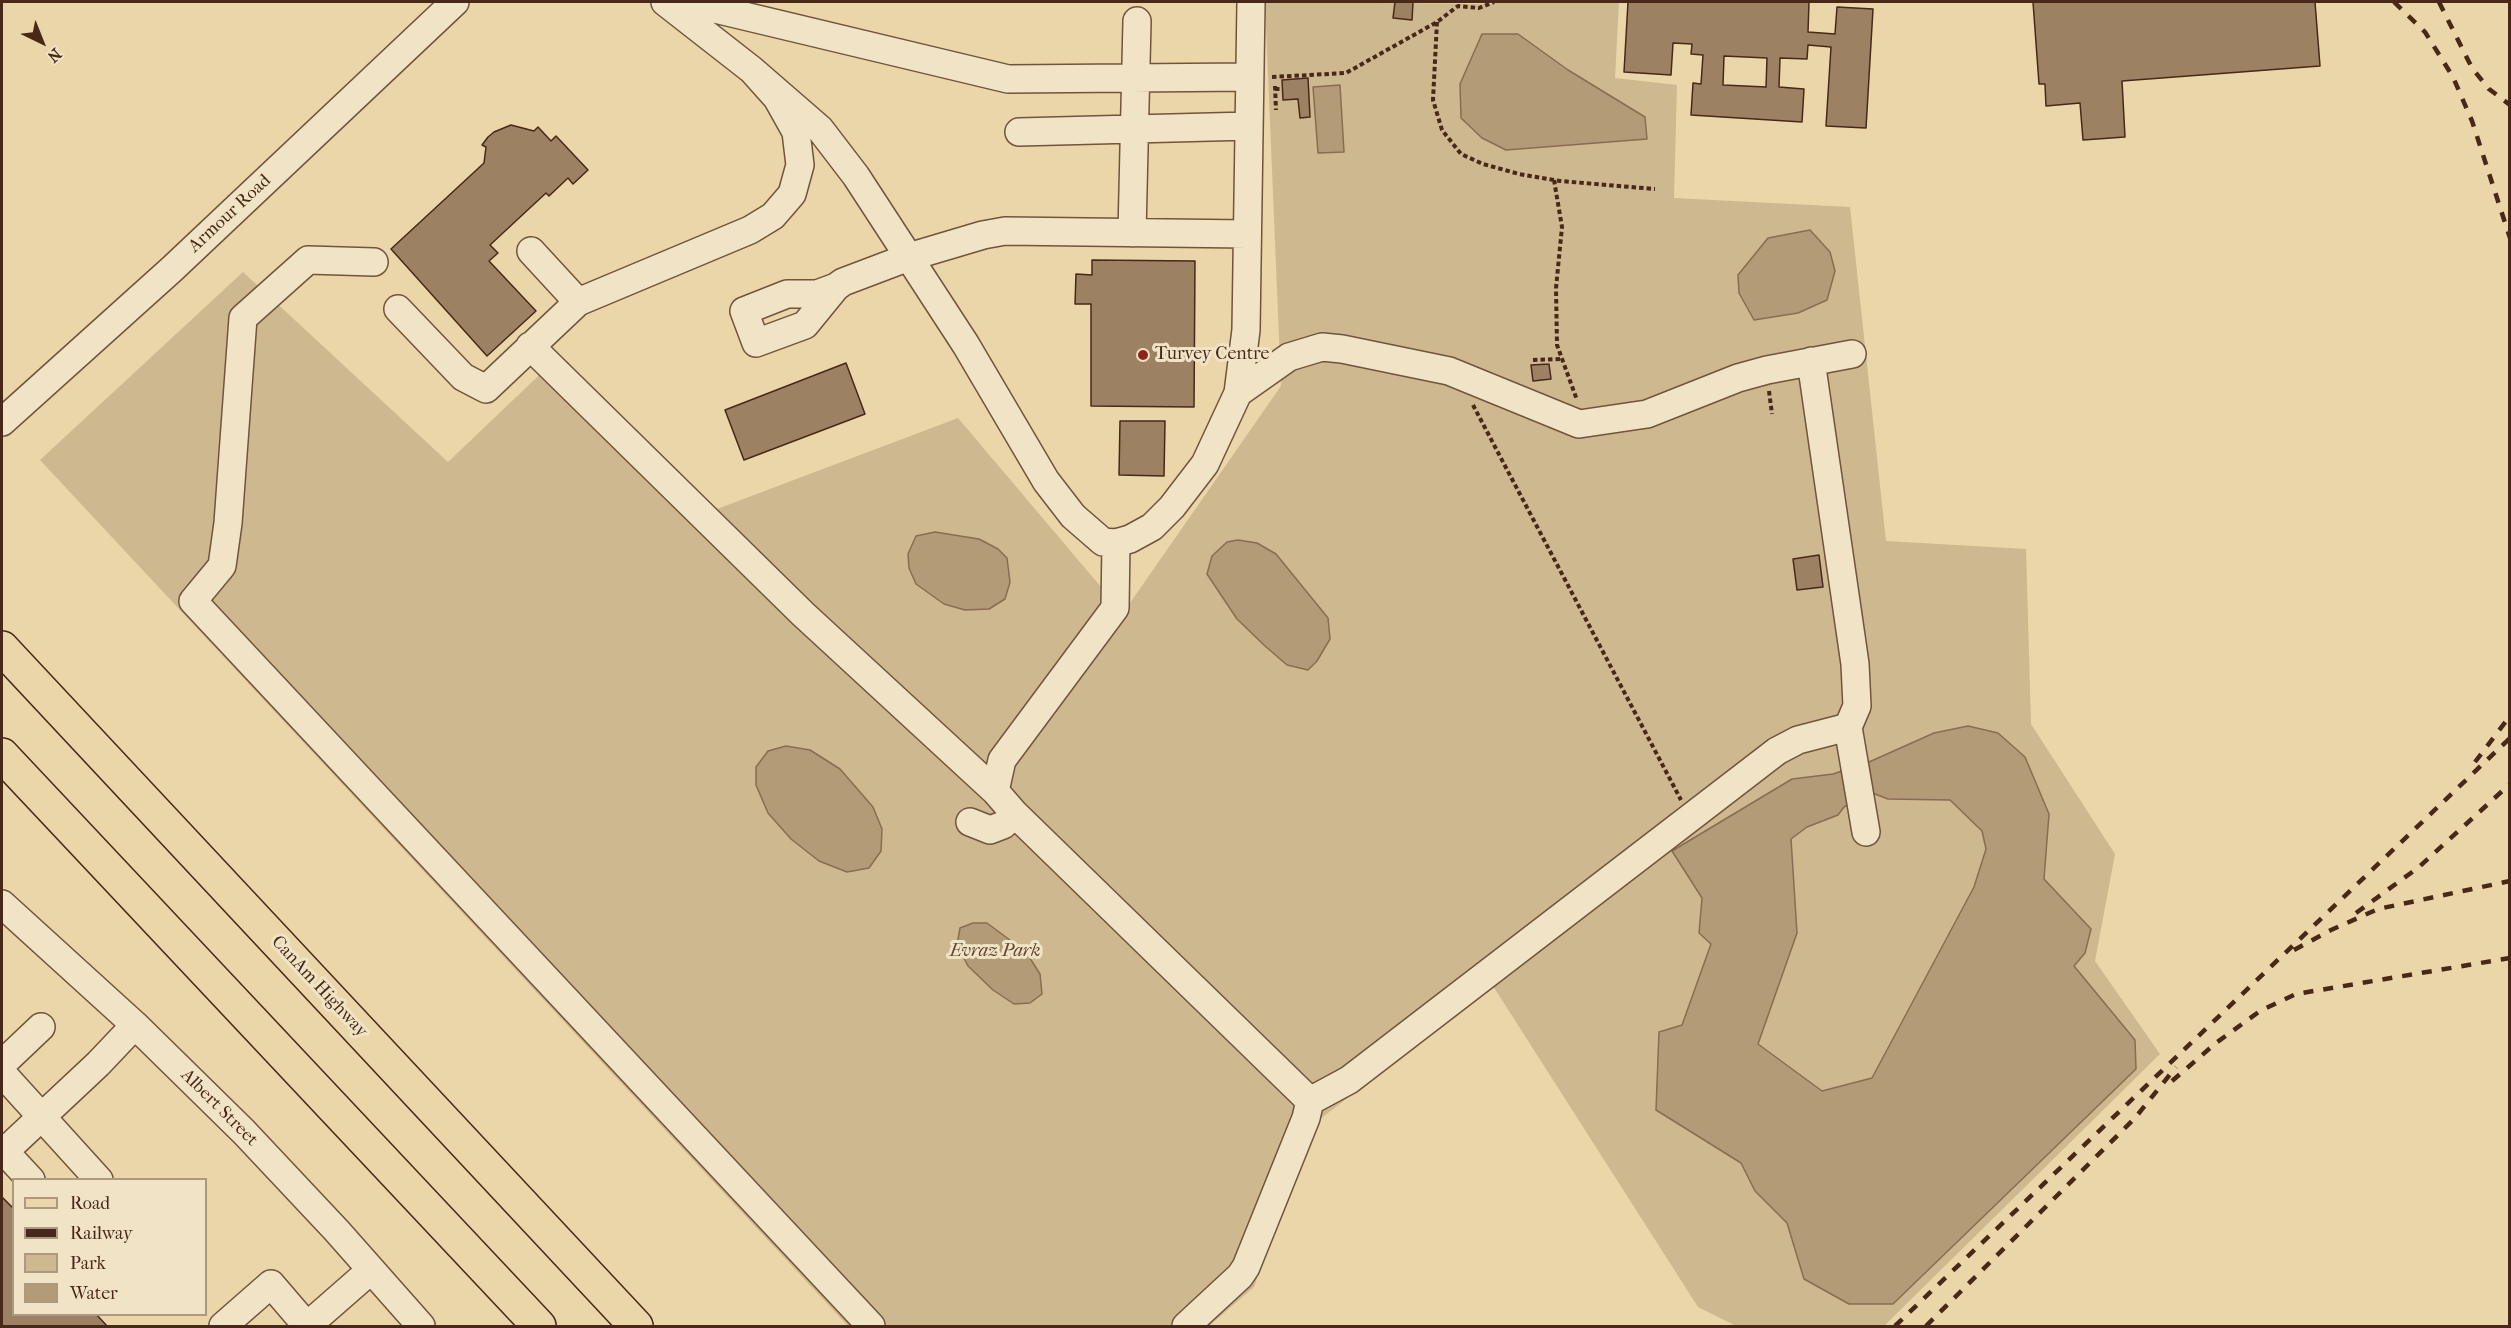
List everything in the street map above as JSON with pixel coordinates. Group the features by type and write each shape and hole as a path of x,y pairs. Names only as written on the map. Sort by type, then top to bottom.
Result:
{"main road":[{"name":"CanAm Highway","path":"2,648 636,1326"},
{"path":"2,755 539,1326"}],"street":[{"name":"Armour Road","path":"2,422 172,268 455,2"},
{"path":"665,2 752,70 820,129 856,176 966,345 1046,481 1073,516 1103,542 1116,543 1130,539 1152,527 1172,507 1205,464 1238,393 1246,330 1249,126 1262,77 1251,2"},
{"path":"686,2 1008,79 1262,77"},
{"path":"1132,233 1137,21"},
{"path":"398,309 463,377 486,389 578,302 750,231 773,216 792,194 800,165 796,132 777,98 752,70"},
{"path":"1019,132 1249,126"},
{"path":"836,287 909,257 983,235 1005,231 1247,234"},
{"path":"531,250 578,302"},
{"path":"374,262 308,260 243,318 228,523 222,566 194,601 871,1326"},
{"path":"530,346 803,614 995,791 1015,814 1310,1101"},
{"path":"1238,393 1289,357 1322,347 1449,371 1579,424 1647,414 1738,378 1852,354"},
{"path":"1811,361 1855,664 1857,706 1848,727 1865,827"},
{"path":"995,791 1002,760 1115,608 1116,543"},
{"path":"1186,1326 1240,1276 1246,1267 1306,1118 1310,1101 1349,1080 1691,815 1789,743 1848,727"},
{"path":"970,822 990,830 1003,825 1015,814"},
{"name":"Albert Street","path":"2,904 135,1025 244,1132 421,1326"},
{"path":"30,1178 3,1153 42,1118 135,1025"},
{"path":"2,1064 41,1026"},
{"path":"2,1073 98,1178"},
{"path":"228,1325 271,1284 307,1326 371,1270"}],"path":[{"path":"1262,77 1346,73 1437,22 1458,6 1479,8 1494,2"},
{"path":"1437,22 1433,100 1438,121 1447,140 1461,154 1483,164 1554,180 1655,189"},
{"path":"1262,77 1275,89 1282,89"},
{"path":"1275,89 1276,110"},
{"path":"1554,180 1562,227 1556,288 1557,345 1576,397 1579,424"},
{"path":"1533,360 1561,359"},
{"path":"1470,398 1684,806 1691,815"}],"green space":[{"name":"Evraz Park","path":"1265,2 1491,4 1496,2 1619,2 1615,78 1677,85 1674,198 1850,207 1886,541 2026,549 2031,724 2115,854 2095,961 2160,1054 1884,1326 1736,1326 1698,1307 1493,986 1315,1123 1254,1287 1209,1326 848,1326 40,460 243,272 448,462 554,361 717,509 958,418 1123,613 1281,386"}],"water":[{"path":"1482,34 1518,34 1568,70 1645,117 1647,139 1506,150 1482,138 1461,118 1460,84"},
{"path":"1340,85 1344,152 1318,153 1313,87"},
{"path":"1810,230 1830,252 1835,271 1827,300 1798,313 1754,320 1739,293 1738,275 1768,238"},
{"path":"935,532 979,539 998,549 1007,558 1010,582 1005,599 989,609 965,610 944,604 916,584 909,568 908,554 916,536"},
{"path":"1238,540 1257,543 1276,554 1328,618 1330,639 1317,661 1308,670 1287,665 1265,646 1237,619 1207,574 1212,556 1227,542"},
{"path":"1968,726 1998,733 2025,757 2049,814 2044,879 2091,929 2085,953 2074,966 2135,1040 2136,1069 1893,1304 1849,1304 1804,1279 1787,1223 1755,1191 1741,1163 1656,1110 1659,1032 1682,1025 1711,944 1699,933 1702,898 1672,851 1792,779 1833,774 1869,762 1934,733","holes":["1870,792 1888,799 1950,800 1982,831 1986,849 1974,887 1872,1078 1822,1091 1758,1044 1797,933 1791,839 1807,827 1838,815 1844,807"]},
{"path":"786,746 810,750 840,769 873,807 882,829 881,851 869,868 847,872 819,861 791,839 768,813 756,785 756,767 768,751"},
{"path":"973,923 987,923 1026,952 1040,974 1042,994 1030,1003 1014,1004 993,990 968,966 957,945 960,928"}],"building":[{"path":"1395,2 1413,2 1412,20 1393,18"},
{"path":"1628,2 1809,2 1808,32 1835,34 1837,7 1873,9 1866,128 1826,126 1831,47 1808,45 1807,59 1780,58 1779,87 1804,89 1802,122 1691,115 1693,83 1701,84 1703,55 1691,54 1692,44 1673,43 1671,75 1624,72","holes":["1724,56 1767,58 1766,87 1723,85"]},
{"path":"2033,2 2315,2 2320,66 2122,81 2125,137 2083,140 2080,103 2046,106 2045,84 2039,84"},
{"path":"1308,78 1310,117 1300,118 1298,99 1283,100 1282,80"},
{"path":"511,125 534,131 538,127 551,141 556,136 588,170 573,184 568,178 549,196 546,193 490,245 498,253 489,261 536,311 487,356 391,249 484,163 486,147 482,145 488,137"},
{"name":"Turvey Centre","path":"1092,260 1195,261 1194,407 1091,406 1091,304 1075,304 1076,274 1092,275"},
{"path":"846,363 865,414 744,460 725,410"},
{"path":"1549,364 1551,379 1533,381 1531,365"},
{"path":"1120,421 1165,421 1164,476 1119,475"},
{"path":"1819,555 1823,587 1797,590 1793,559"},
{"path":"2,1197 12,1207 12,1316 98,1316 107,1326 2,1326"}],"railway":[{"path":"2394,2 2425,32 2453,77 2472,121 2510,238"},
{"path":"2439,2 2472,68 2489,89 2510,105"},
{"path":"2475,762 2510,716"},
{"path":"1895,1326 2510,738"},
{"path":"2356,913 2419,867 2510,784"},
{"path":"2294,950 2378,909 2510,881"},
{"path":"2172,1081 2216,1043 2260,1011 2296,994 2510,958"},
{"path":"1926,1326 2135,1118 2176,1067"}],"place":[{"name":"Turvey Centre","path":"1143,355"}]}
